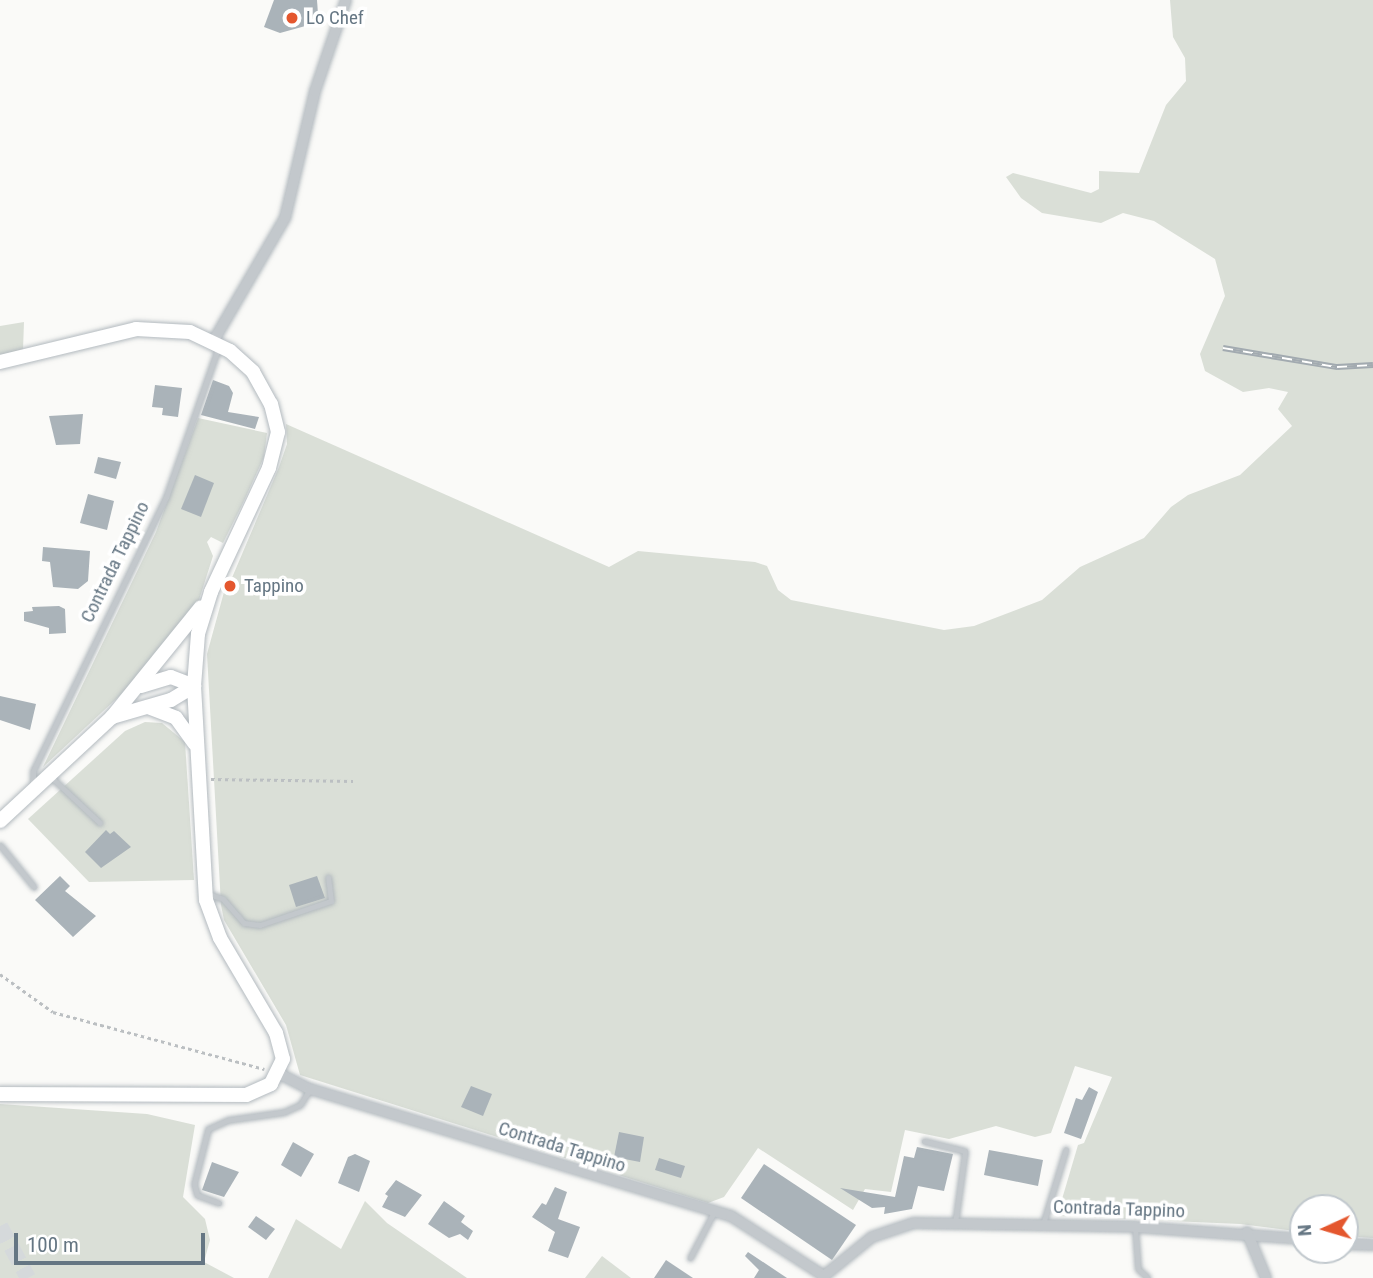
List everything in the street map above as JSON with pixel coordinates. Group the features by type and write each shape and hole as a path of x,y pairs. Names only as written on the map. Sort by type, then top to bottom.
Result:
{"street":[{"path":"217,342 285,218 315,92 346,0"},
{"path":"0,362 136,329 179,331 217,342 253,372 271,404 278,432 269,468 211,592 198,634 194,686 205,893 220,938 278,1037 283,1059 280,1074 265,1089 240,1095 0,1094"},
{"path":"0,821 112,718 140,686 211,592"},
{"path":"140,686 171,677 194,686"},
{"path":"112,718 171,700 194,686"},
{"path":"146,706 176,718 196,747"},
{"name":"Contrada Tappino","path":"280,1074 310,1089 731,1216 825,1277 872,1237 892,1227 955,1223 1043,1224 1247,1232 1289,1237"},
{"path":"1247,1232 1266,1278"}],"lane":[{"name":"Contrada Tappino","path":"32,790 33,771 166,497 217,342"},
{"path":"49,775 100,823"},
{"path":"0,845 34,887"},
{"path":"205,893 223,899 244,923 260,925 331,901 328,877"},
{"path":"219,1203 197,1195 194,1184 208,1129 228,1120 284,1112 300,1105 310,1089"},
{"path":"924,1141 965,1151 955,1223"},
{"path":"1043,1224 1066,1149"},
{"path":"690,1258 714,1212"},
{"path":"1135,1227 1138,1269 1148,1278"}],"path":[{"path":"197,779 352,781"},
{"path":"0,974 53,1012 280,1074"}],"shaded area":[{"path":"1170,0 1373,0 1373,1238 1359,1237 1359,1194 1289,1194 1289,1230 1240,1224 1057,1216 1078,1145 1084,1143 1112,1077 1075,1066 1051,1133 1035,1137 996,1126 949,1139 905,1130 891,1192 865,1189 853,1210 758,1148 724,1197 708,1203 300,1075 286,1025 224,920 207,654 224,592 233,593 237,585 231,580 287,444 286,424 609,567 638,551 755,562 767,566 778,590 791,600 944,630 974,626 1042,600 1080,567 1144,538 1171,507 1188,495 1240,475 1292,426 1278,409 1288,392 1269,388 1243,392 1205,371 1200,354 1225,296 1215,259 1154,221 1123,213 1101,223 1042,213 1021,198 1006,177 1013,173 1091,193 1099,189 1099,171 1139,173 1166,105 1186,81 1185,58 1173,37"},
{"path":"24,322 23,350 0,355 0,326"},
{"path":"198,418 267,433 264,457 223,543 211,537 207,542 213,556 198,603 142,675 43,767 156,532"},
{"path":"145,722 162,723 185,742 194,880 89,882 28,819 125,731"},
{"path":"0,1104 147,1114 195,1125 183,1197 205,1219 210,1240 204,1262 234,1278 0,1278"},
{"path":"365,1201 387,1223 467,1278 268,1278 296,1219 341,1249"},
{"path":"602,1256 631,1278 585,1278"}],"building":[{"name":"Lo Chef","path":"274,0 317,0 318,14 309,25 280,33 264,27"},
{"path":"213,380 229,386 233,393 228,412 259,417 255,429 201,415"},
{"path":"155,385 182,388 178,417 162,415 163,408 152,407"},
{"path":"83,414 80,444 56,445 49,416"},
{"path":"98,457 121,462 116,479 94,473"},
{"path":"195,475 214,483 201,517 181,509"},
{"path":"88,494 114,501 107,530 80,523"},
{"path":"43,547 90,551 88,581 78,589 53,587 50,562 42,561"},
{"path":"59,606 65,609 66,633 49,634 49,628 24,621 24,612 33,611 32,607"},
{"path":"0,696 36,704 30,730 0,720"},
{"path":"106,830 110,834 114,831 131,847 101,868 85,852"},
{"path":"60,876 70,886 65,891 96,916 73,937 35,900"},
{"path":"317,876 325,898 296,907 289,885"},
{"path":"471,1086 492,1094 483,1116 461,1107"},
{"path":"1089,1087 1098,1092 1081,1139 1064,1133 1076,1098 1082,1100"},
{"path":"619,1132 644,1137 640,1162 614,1157"},
{"path":"293,1142 314,1154 301,1177 281,1165"},
{"path":"917,1147 953,1154 944,1191 918,1186 912,1209 884,1214 885,1207 872,1208 840,1188 895,1197 904,1156 914,1158"},
{"path":"989,1150 1043,1160 1038,1186 984,1175"},
{"path":"355,1154 370,1161 359,1192 338,1183 348,1157"},
{"path":"659,1158 685,1166 681,1178 655,1170"},
{"path":"212,1162 239,1172 224,1197 202,1190"},
{"path":"764,1164 856,1225 832,1260 741,1198"},
{"path":"396,1180 422,1195 405,1217 382,1207 388,1196 385,1194"},
{"path":"555,1187 567,1192 558,1219 580,1227 568,1258 548,1251 555,1232 532,1217 542,1203 546,1205"},
{"path":"444,1201 465,1216 461,1222 473,1231 468,1240 460,1234 449,1238 428,1224"},
{"path":"256,1216 275,1229 266,1240 248,1227"},
{"path":"748,1252 787,1278 754,1278 759,1270 745,1256"},
{"path":"666,1260 693,1278 654,1278"}],"tunnel":[{"path":"0,1226 28,1278"}],"railway":[{"path":"1223,348 1337,367 1373,365"}],"place":[{"name":"Lo Chef","path":"292,18"},
{"name":"Tappino","path":"230,586"}]}
